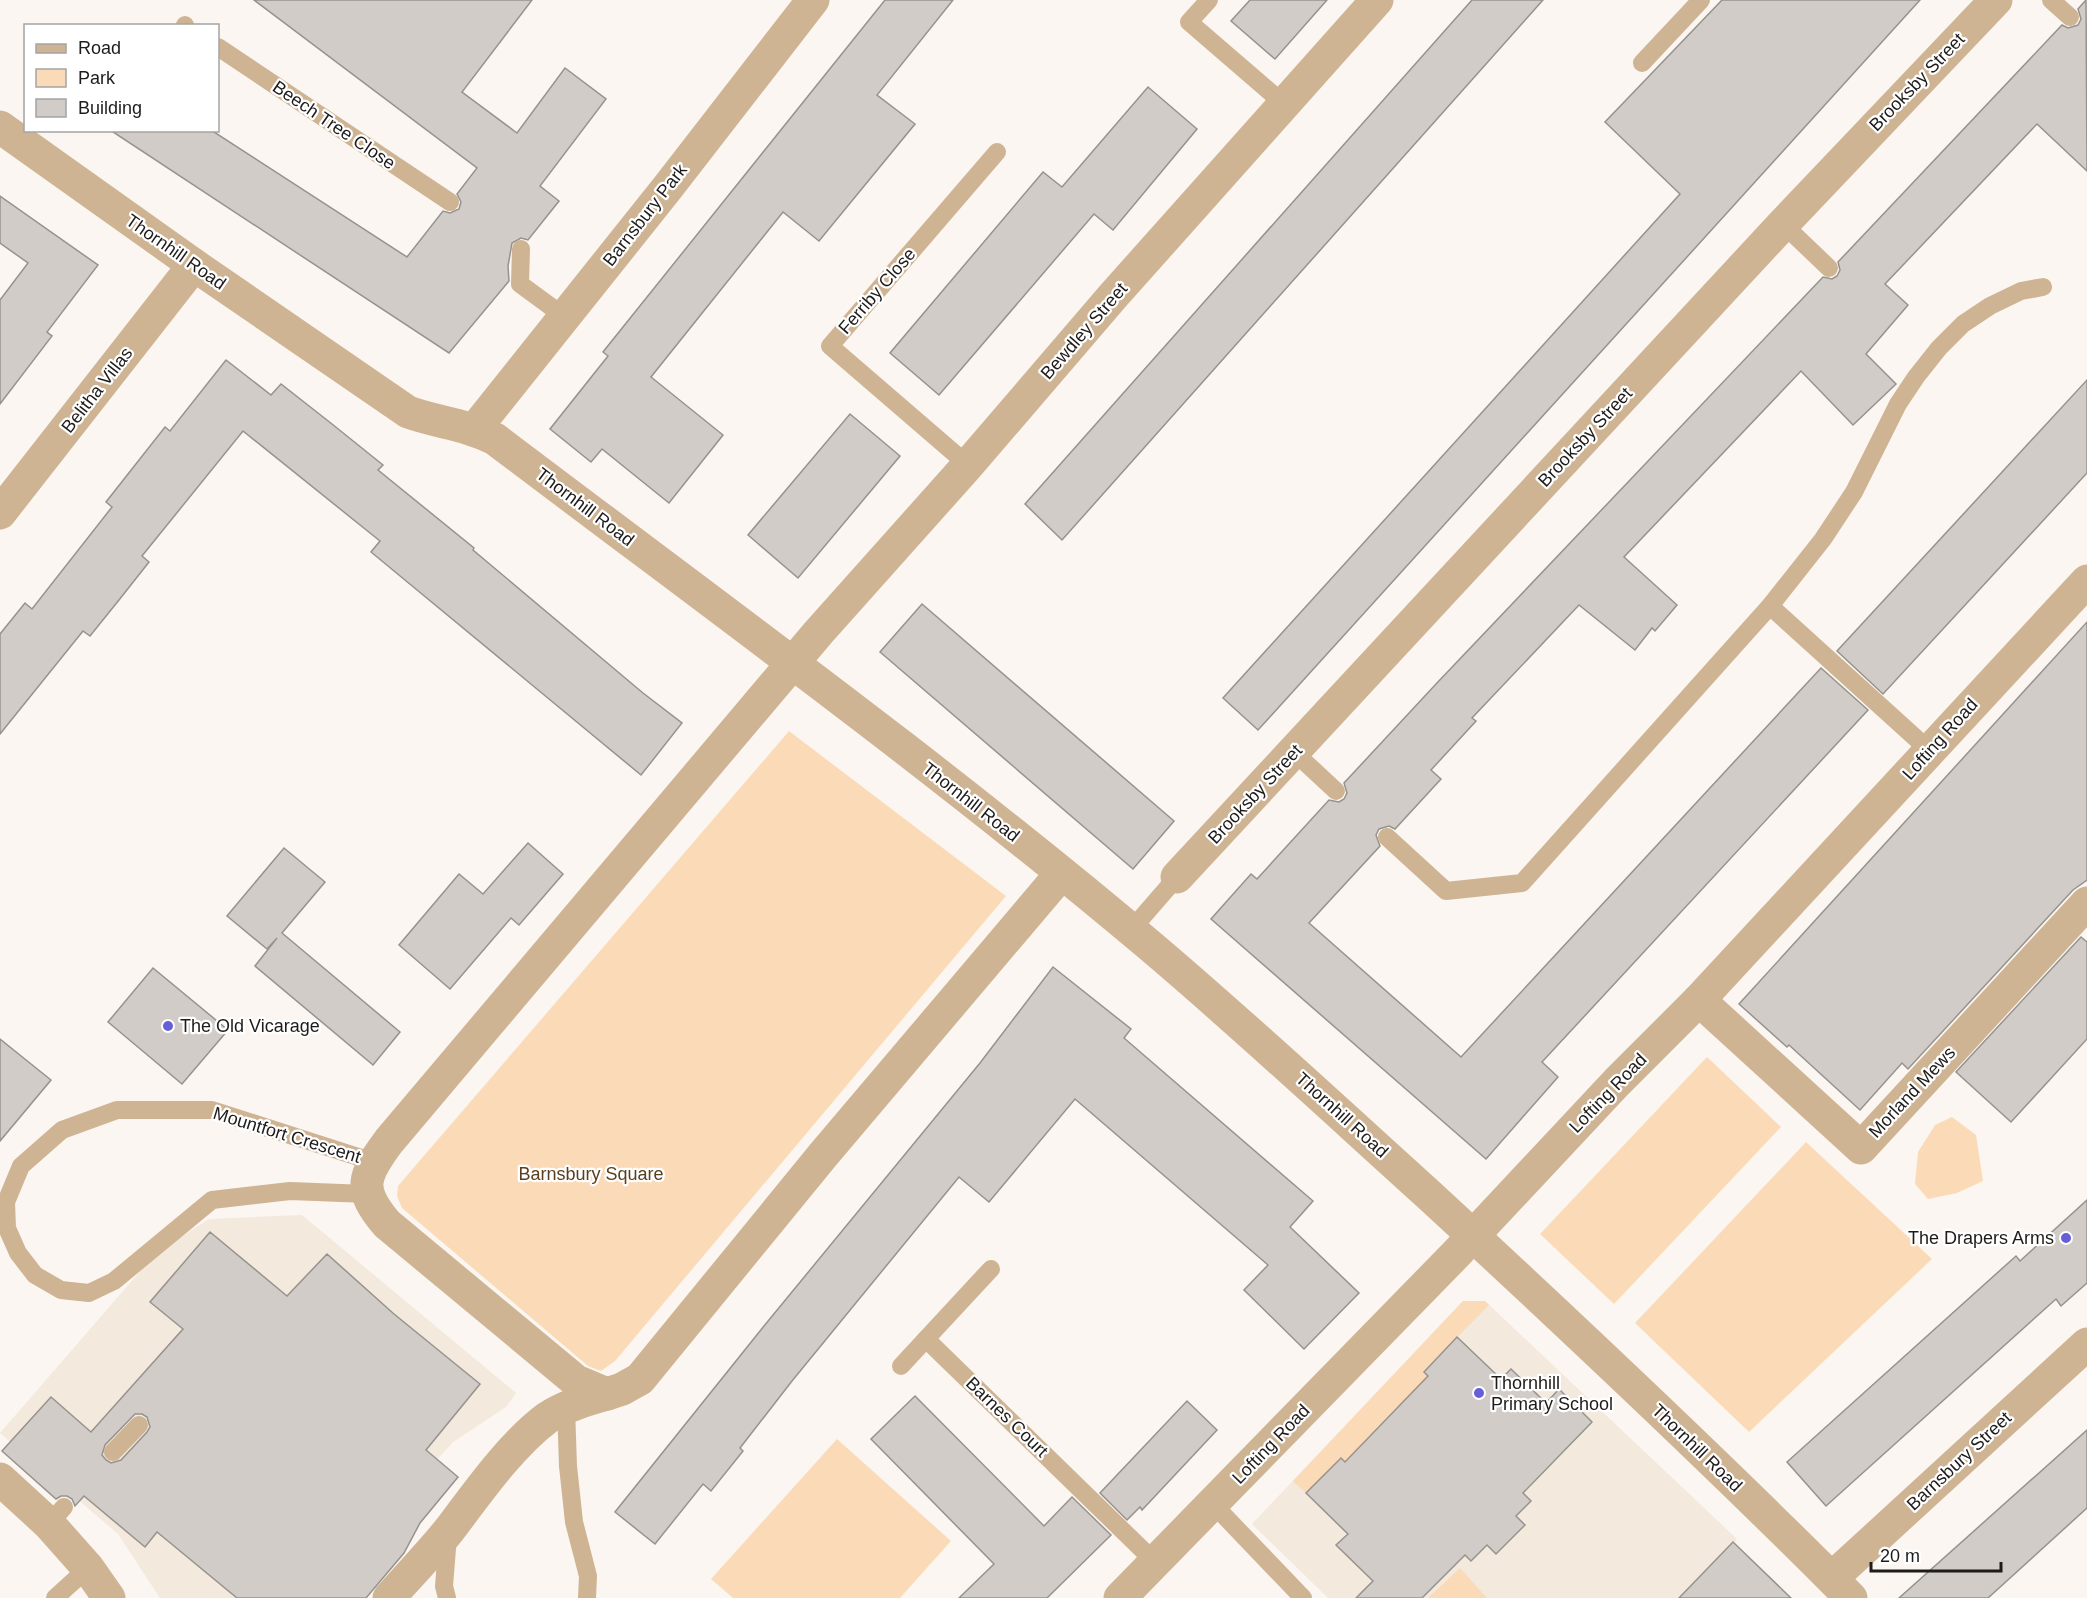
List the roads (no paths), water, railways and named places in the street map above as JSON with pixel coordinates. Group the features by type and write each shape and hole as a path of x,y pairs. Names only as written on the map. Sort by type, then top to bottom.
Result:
{"street":[{"name":"Barnsbury Park","path":"476,429 813,0"},
{"name":"Bewdley Street","path":"793,663 969,465 1113,296 1377,0"},
{"name":"Brooksby Street","path":"1178,877 1783,224 1996,0"},
{"name":"Thornhill Road","path":"0,128 408,412 428,419 476,429 495,439 935,772 1131,930 1256,1036 1611,1365 1842,1588"},
{"name":"Belitha Villas","path":"0,513 194,265"},
{"name":"Lofting Road","path":"1120,1598 1699,1000 2087,581"},
{"path":"607,1394 576,1381 387,1224 372,1207 367,1194 367,1179 374,1162 793,663"},
{"path":"389,1598 527,1436 548,1418 566,1407 607,1394 640,1379 823,1155 1061,874"},
{"name":"Morland Mews","path":"1699,1000 1861,1148 2087,903"},
{"name":"Barnsbury Street","path":"1842,1588 2087,1344"},
{"path":"0,1479 57,1515 88,1568 109,1598"}],"lane":[{"path":"1209,0 1190,22 1284,104"},
{"path":"1642,63 1701,0"},
{"path":"2051,0 2070,17"},
{"name":"Beech Tree Close","path":"219,48 450,202"},
{"name":"Ferriby Close","path":"969,465 830,346 997,153"},
{"path":"1783,224 1829,268"},
{"path":"521,249 520,284 565,317"},
{"path":"1387,837 1446,891 1522,883 1770,606 1854,492 1898,404 1939,348 1963,324 1990,306 2020,291 2043,287"},
{"path":"1770,606 1930,751"},
{"path":"1294,752 1336,791"},
{"path":"1131,930 1178,877"},
{"name":"Mountfort Crescent","path":"367,1194 290,1191 212,1200 114,1281 89,1293 61,1290 35,1275 18,1253 7,1228 6,1202 21,1166 62,1130 117,1110 212,1110 374,1162"},
{"path":"901,1366 991,1269"},
{"name":"Barnes Court","path":"926,1339 1155,1562"},
{"path":"566,1407 568,1466 574,1522 588,1576 587,1598"},
{"path":"113,1452 139,1425"},
{"path":"1213,1504 1303,1598"},
{"path":"447,1598 444,1586 448,1531"},
{"path":"55,1598 88,1568"}],"place":[{"name":"The Old Vicarage","path":"168,1026"},
{"name":"The Drapers Arms","path":"2066,1238"},
{"name":"Thornhill Primary School","path":"1479,1393"}],"park label":[{"name":"Barnsbury Square","path":"591,1174"}]}
